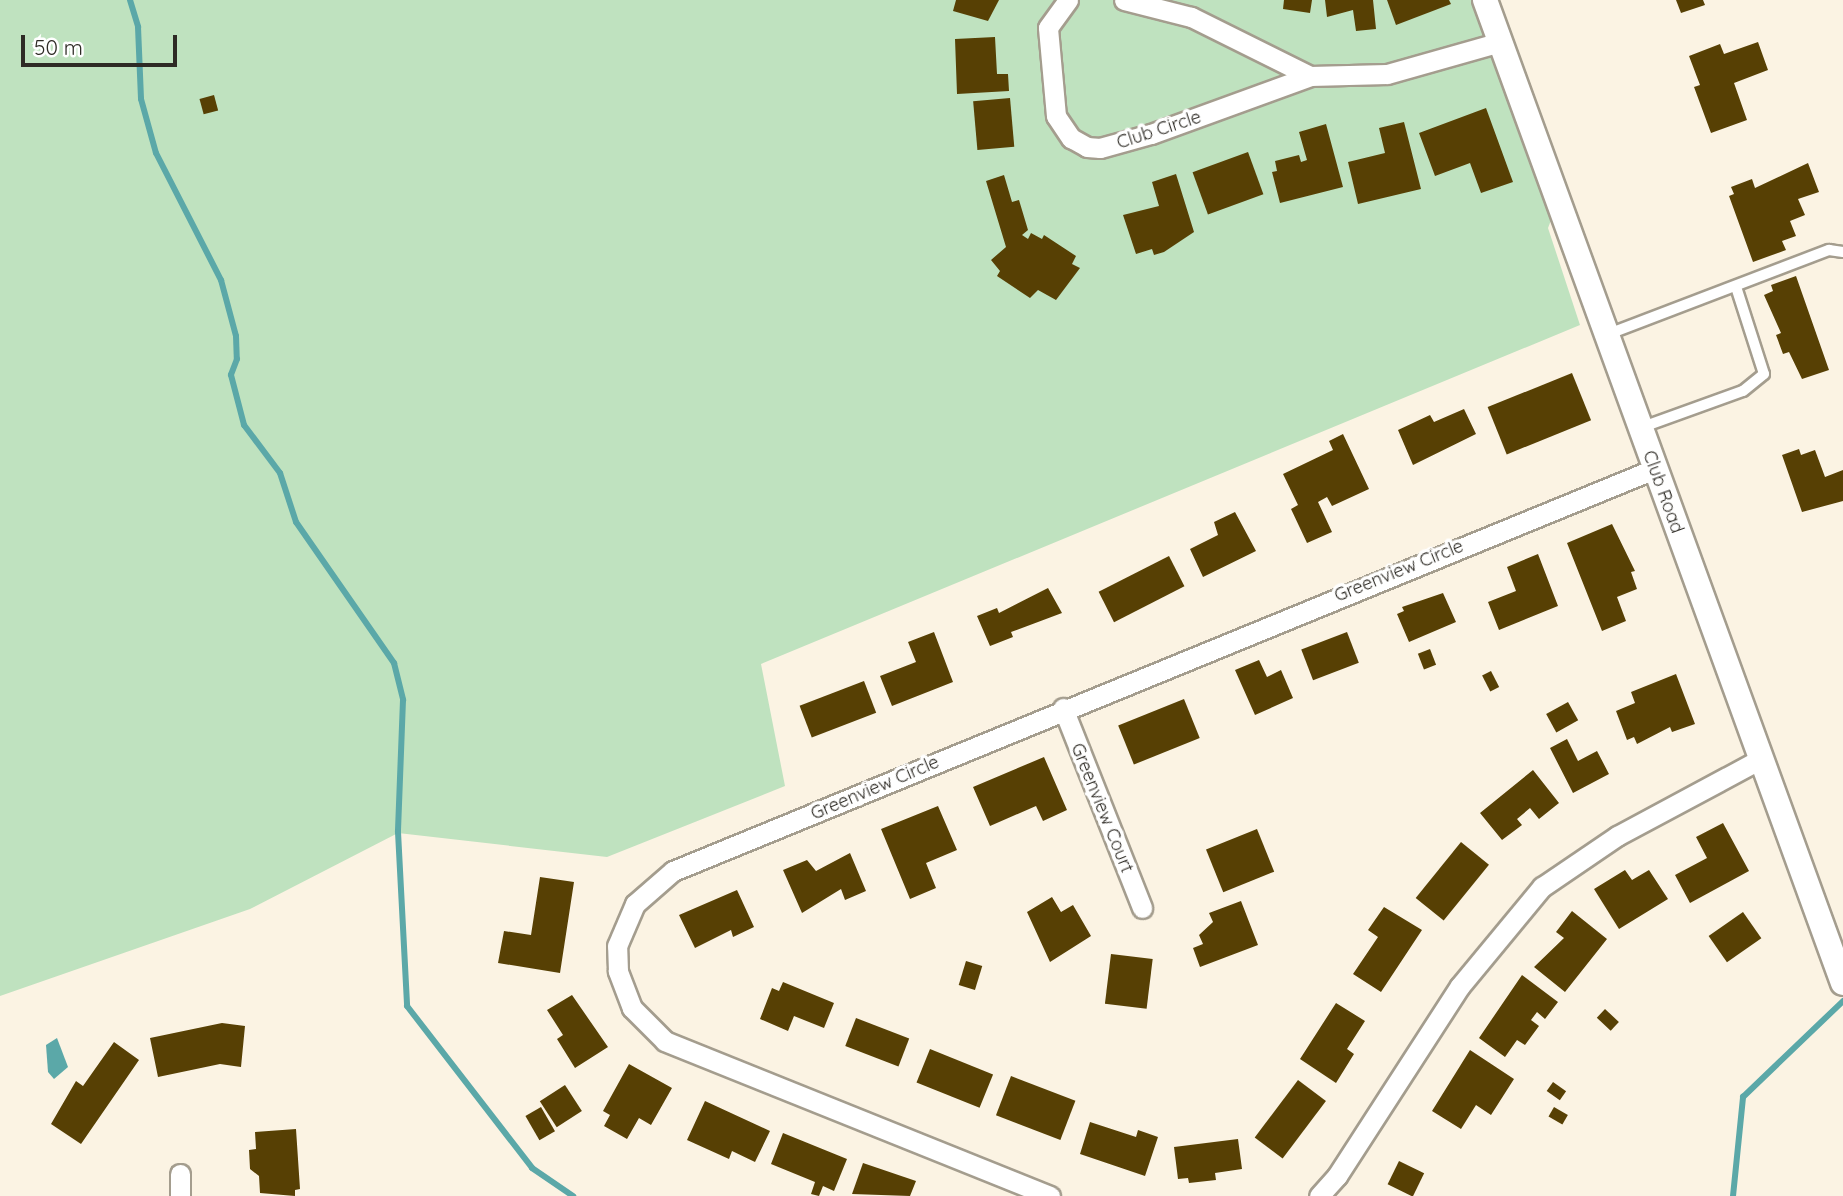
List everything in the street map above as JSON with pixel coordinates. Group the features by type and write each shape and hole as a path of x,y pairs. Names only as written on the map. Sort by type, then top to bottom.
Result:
{"street":[{"name":"Club Circle","path":"1068,0 1048,28 1056,116 1071,138 1087,147 1100,148 1152,134 1310,76 1387,74 1500,42"},
{"name":"Club Circle","path":"1124,0 1191,17 1310,76"},
{"name":"Club Road","path":"1485,0 1759,760 1842,979"},
{"name":"Greenview Circle","path":"1050,1196 665,1041 646,1026 625,994 618,946 635,904 673,871 1063,708 1654,469"},
{"name":"Greenview Court","path":"1063,708 1142,908"},
{"path":"1319,1196 1337,1176 1460,986 1542,887 1616,836 1759,760"},
{"path":"180,1174 180,1196"}],"lane":[{"path":"1606,335 1829,250 1843,252"},
{"path":"1640,428 1743,391 1764,374 1736,287"}],"green space":[{"path":"0,0 1476,0 1558,202 1548,228 1580,325 761,664 785,786 607,857 398,833 250,909 0,996"}],"water":[{"path":"57,1038 68,1067 54,1079 48,1072 46,1045"}],"building":[{"path":"956,0 999,0 988,21 953,11"},
{"path":"1284,0 1312,0 1310,13 1283,9"},
{"path":"1325,0 1373,0 1376,29 1356,31 1353,10 1327,17"},
{"path":"1387,0 1449,0 1451,4 1396,25"},
{"path":"1676,0 1703,0 1705,5 1681,13"},
{"path":"995,37 997,74 1008,74 1009,91 957,94 955,39"},
{"path":"1758,42 1768,70 1734,83 1747,120 1711,133 1694,87 1700,85 1689,56 1720,44 1724,54"},
{"path":"214,95 218,110 204,114 200,99"},
{"path":"1010,98 1014,147 977,150 973,101"},
{"path":"1486,108 1513,182 1481,193 1470,163 1435,176 1419,133"},
{"path":"1404,122 1421,189 1358,204 1348,162 1385,153 1379,128"},
{"path":"1326,124 1343,187 1280,203 1272,172 1277,171 1275,161 1299,155 1301,162 1307,160 1299,132"},
{"path":"1248,152 1263,194 1208,214 1193,172"},
{"path":"1808,163 1819,192 1798,199 1805,215 1790,221 1796,236 1782,241 1786,250 1753,262 1729,196 1734,194 1731,187 1752,179 1755,188"},
{"path":"1176,174 1194,232 1164,252 1154,255 1152,249 1136,254 1123,215 1159,206 1152,182"},
{"path":"1004,175 1012,202 1019,200 1028,230 1022,235 1028,239 1031,233 1042,239 1044,235 1076,256 1072,264 1080,268 1056,300 1038,290 1030,298 997,276 1000,271 991,260 1006,247 986,181"},
{"path":"1796,276 1829,370 1802,379 1789,352 1783,354 1776,335 1781,333 1764,295 1773,291 1771,285"},
{"path":"1572,373 1591,420 1507,454 1488,407"},
{"path":"1464,409 1476,434 1413,465 1398,430 1430,415 1434,422"},
{"path":"1343,434 1369,489 1332,506 1327,497 1318,502 1332,532 1307,543 1291,509 1298,505 1283,474 1333,450 1329,441"},
{"path":"1799,449 1801,455 1815,450 1825,477 1843,470 1843,501 1802,512 1782,455"},
{"path":"1235,512 1256,551 1203,577 1190,549 1218,535 1214,522"},
{"path":"1612,524 1635,571 1631,572 1637,589 1617,597 1626,621 1602,631 1567,543"},
{"path":"1538,554 1558,606 1499,630 1488,602 1516,591 1507,567"},
{"path":"1169,556 1184,586 1114,622 1099,592"},
{"path":"1048,588 1062,613 1011,632 1013,637 990,646 977,616 997,608 999,613"},
{"path":"1443,593 1456,622 1409,642 1397,614 1404,611 1402,607"},
{"path":"934,632 953,682 892,706 880,676 916,662 908,642"},
{"path":"1347,632 1359,663 1313,680 1301,650"},
{"path":"1430,649 1436,665 1424,670 1418,654"},
{"path":"1259,660 1267,677 1281,670 1293,698 1255,715 1235,670"},
{"path":"1491,671 1499,687 1490,692 1482,676"},
{"path":"1676,674 1695,724 1672,732 1670,727 1637,744 1634,737 1627,740 1616,711 1635,703 1631,692"},
{"path":"864,681 876,713 812,737 800,706"},
{"path":"1184,699 1200,738 1134,765 1118,726"},
{"path":"1568,702 1578,720 1556,732 1546,714"},
{"path":"1567,739 1578,761 1597,751 1609,774 1573,793 1550,748"},
{"path":"1044,757 1067,810 1043,821 1036,806 990,826 973,787"},
{"path":"1533,770 1559,803 1539,819 1530,808 1517,819 1522,825 1502,840 1480,813"},
{"path":"938,806 957,850 926,863 936,888 910,899 881,829"},
{"path":"1723,823 1749,871 1690,903 1675,875 1707,858 1696,837"},
{"path":"1257,829 1274,872 1223,892 1206,850"},
{"path":"1461,842 1489,865 1444,921 1416,898"},
{"path":"850,853 866,891 845,900 841,889 802,913 783,870 807,860 816,871"},
{"path":"1625,870 1632,880 1649,870 1668,899 1619,929 1594,889"},
{"path":"540,877 574,882 560,973 498,963 504,931 531,935"},
{"path":"737,890 754,927 733,937 731,930 695,948 679,915"},
{"path":"1052,897 1061,912 1073,905 1091,936 1050,962 1027,912"},
{"path":"1241,901 1258,945 1200,967 1193,948 1203,944 1199,935 1213,922 1209,913"},
{"path":"1384,907 1422,930 1381,992 1353,974 1378,937 1368,930"},
{"path":"1572,911 1607,939 1565,992 1534,967 1564,938 1556,932"},
{"path":"1743,912 1761,938 1727,962 1709,936"},
{"path":"1111,954 1153,959 1147,1009 1105,1004"},
{"path":"966,961 982,966 975,990 959,985"},
{"path":"1522,975 1558,1002 1545,1019 1537,1012 1531,1020 1539,1026 1525,1045 1517,1040 1505,1057 1479,1038"},
{"path":"783,982 834,1003 824,1028 794,1016 788,1031 760,1019 772,988 779,991"},
{"path":"572,995 608,1047 575,1068 557,1039 563,1035 547,1010"},
{"path":"1336,1003 1365,1021 1347,1049 1354,1054 1336,1083 1300,1059"},
{"path":"1605,1009 1619,1022 1611,1031 1597,1018"},
{"path":"856,1018 909,1038 898,1066 845,1046"},
{"path":"222,1023 245,1026 241,1067 220,1064 158,1077 150,1038"},
{"path":"114,1042 139,1060 81,1144 51,1124 76,1081 83,1086"},
{"path":"930,1049 993,1074 980,1108 917,1082"},
{"path":"1470,1050 1514,1079 1491,1115 1476,1105 1461,1129 1432,1111"},
{"path":"629,1064 672,1088 651,1125 639,1118 627,1139 604,1126 610,1115 603,1111"},
{"path":"1011,1076 1075,1101 1060,1140 996,1115"},
{"path":"1298,1080 1326,1101 1283,1159 1255,1138"},
{"path":"1553,1082 1566,1091 1560,1100 1547,1091"},
{"path":"565,1085 582,1111 557,1127 540,1101"},
{"path":"705,1101 770,1131 755,1162 732,1151 729,1159 687,1140"},
{"path":"541,1107 555,1131 539,1140 525,1116"},
{"path":"1554,1107 1568,1115 1562,1125 1548,1117"},
{"path":"1090,1122 1136,1137 1138,1130 1158,1137 1145,1176 1080,1154"},
{"path":"296,1129 300,1189 295,1190 295,1196 260,1193 259,1176 250,1169 249,1150 256,1149 255,1132"},
{"path":"783,1133 847,1159 834,1191 823,1186 819,1196 811,1194 815,1182 771,1164"},
{"path":"1238,1139 1242,1169 1215,1173 1216,1180 1189,1183 1188,1178 1178,1179 1174,1147"},
{"path":"1399,1161 1424,1173 1413,1196 1388,1184"},
{"path":"863,1163 916,1181 910,1196 852,1194"}],"waterway":[{"path":"130,0 138,27 141,99 156,153 221,280 236,336 237,359 231,375 244,425 280,473 296,522 394,663 403,700 398,832 407,1006 532,1168 573,1196"},
{"path":"1733,1196 1743,1097 1843,1001"}]}
